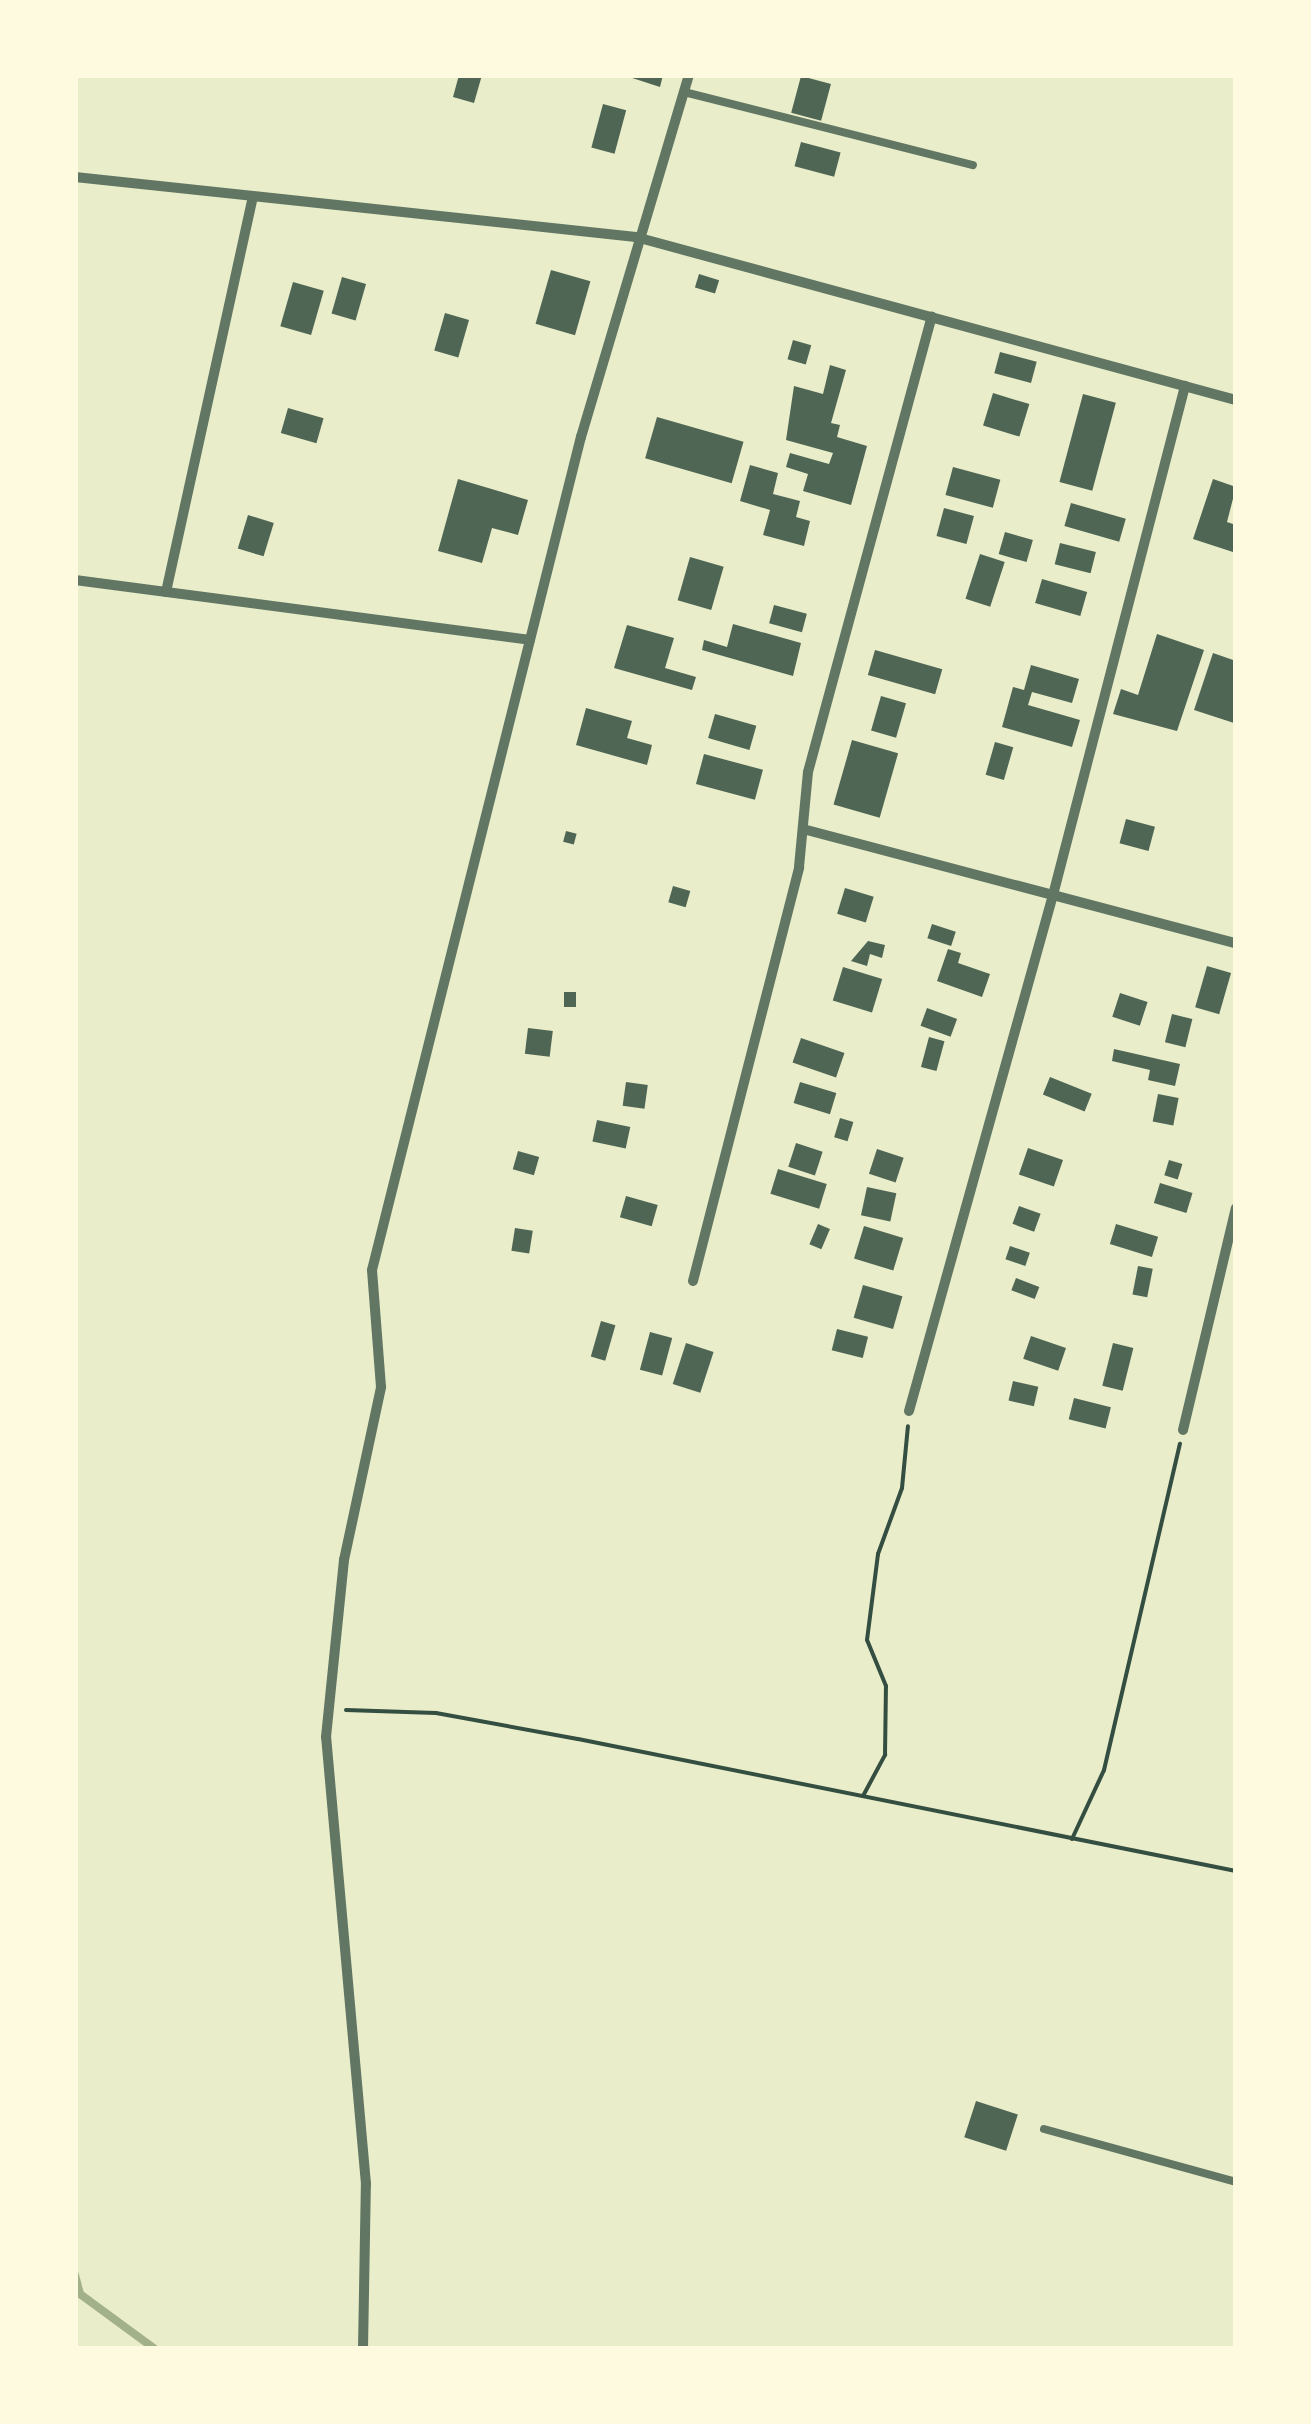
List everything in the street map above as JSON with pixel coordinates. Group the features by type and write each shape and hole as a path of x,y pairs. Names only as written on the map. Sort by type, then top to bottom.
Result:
{"street":[{"path":"362,2349 366,2184 332,1838 328,1712 344,1560 381,1387 372,1270 530,640 636,238 689,75"},
{"path":"75,177 636,238 1236,400"},
{"path":"166,592 252,196"},
{"path":"693,1281 799,867 808,772 932,318"},
{"path":"909,1410 1053,895 1185,386"},
{"path":"75,580 530,640"},
{"path":"803,830 1236,943"},
{"path":"1183,1430 1236,1208"}],"lane":[{"path":"684,92 973,165"},
{"path":"1044,2129 1236,2182"}],"path":[{"path":"862,1796 885,1755 886,1686 867,1640 878,1554 902,1488 909,1410"},
{"path":"1072,1838 1109,1752 1183,1430"},
{"path":"328,1712 436,1713 1236,1871"}],"building":[{"path":"459,75 482,75 474,103 453,97"},
{"path":"623,75 663,75 660,87"},
{"path":"801,76 831,84 821,121 791,113"},
{"path":"603,104 626,110 615,154 591,147"},
{"path":"801,142 841,153 834,177 795,166"},
{"path":"551,270 590,281 575,335 536,324"},
{"path":"699,274 719,280 715,294 695,287"},
{"path":"342,277 366,284 356,320 332,314"},
{"path":"293,282 324,291 311,335 280,326"},
{"path":"445,313 469,320 458,357 434,350"},
{"path":"793,340 811,345 806,364 787,359"},
{"path":"1000,352 1037,362 1031,383 994,373"},
{"path":"830,365 846,370 831,423 840,425 837,437 867,446 851,505 803,491 808,474 786,467 790,453 829,464 833,453 786,440 794,386 823,394"},
{"path":"993,393 1029,404 1019,437 983,426"},
{"path":"1083,394 1116,403 1092,491 1059,482"},
{"path":"288,408 324,418 316,443 281,433"},
{"path":"657,417 744,442 732,483 645,458"},
{"path":"750,465 778,473 773,494 800,501 796,517 810,521 804,546 763,535 770,510 740,501"},
{"path":"953,467 1000,480 993,508 945,495"},
{"path":"458,479 528,500 518,535 492,528 482,563 438,551"},
{"path":"1213,479 1236,487 1227,522 1236,525 1236,553 1193,539"},
{"path":"1071,503 1126,519 1119,542 1064,526"},
{"path":"944,508 974,516 966,544 936,536"},
{"path":"248,515 274,523 264,556 238,548"},
{"path":"1005,532 1033,540 1027,562 999,554"},
{"path":"1060,543 1096,552 1091,573 1055,564"},
{"path":"980,554 1005,562 990,607 965,599"},
{"path":"690,557 724,567 711,610 678,600"},
{"path":"1042,579 1087,592 1080,616 1035,603"},
{"path":"774,605 807,614 802,632 769,623"},
{"path":"733,624 801,643 793,676 702,650 704,640 727,647"},
{"path":"627,625 674,638 665,668 696,677 692,690 614,668"},
{"path":"1157,634 1204,650 1177,731 1113,714 1121,689 1138,695"},
{"path":"875,650 942,669 935,694 868,675"},
{"path":"1213,653 1236,661 1234,723 1194,710"},
{"path":"1031,665 1079,679 1072,703 1032,692 1028,705 1080,720 1072,747 1002,727 1013,687 1024,690"},
{"path":"881,696 906,703 896,738 871,731"},
{"path":"586,708 632,721 627,738 652,745 647,765 576,745"},
{"path":"715,714 756,726 749,750 708,738"},
{"path":"852,740 898,753 880,818 834,804"},
{"path":"995,742 1013,747 1004,780 986,775"},
{"path":"704,754 763,770 755,800 696,784"},
{"path":"1126,819 1155,827 1149,851 1120,843"},
{"path":"566,831 577,834 574,844 563,842"},
{"path":"673,886 690,891 686,907 668,902"},
{"path":"845,888 874,897 866,923 837,914"},
{"path":"932,924 956,932 951,946 927,938"},
{"path":"868,941 885,945 882,958 870,954 867,966 851,961"},
{"path":"948,949 961,953 958,963 990,974 982,997 937,981"},
{"path":"1207,966 1231,973 1219,1014 1195,1007"},
{"path":"843,967 882,979 872,1012 833,1000"},
{"path":"564,992 576,992 576,1007 564,1007"},
{"path":"1120,993 1148,1002 1140,1026 1112,1017"},
{"path":"927,1008 957,1019 951,1037 921,1026"},
{"path":"1172,1014 1192,1019 1185,1047 1165,1042"},
{"path":"528,1028 553,1031 550,1057 525,1054"},
{"path":"929,1037 944,1041 936,1071 921,1067"},
{"path":"801,1038 844,1053 836,1078 793,1063"},
{"path":"1114,1049 1180,1064 1175,1086 1148,1080 1150,1070 1112,1061"},
{"path":"1050,1077 1092,1094 1085,1111 1043,1095"},
{"path":"626,1082 648,1085 644,1109 623,1106"},
{"path":"800,1082 836,1093 830,1114 794,1103"},
{"path":"1158,1094 1179,1098 1173,1125 1153,1121"},
{"path":"840,1118 853,1122 848,1141 834,1137"},
{"path":"597,1120 630,1127 626,1149 592,1142"},
{"path":"796,1143 823,1152 815,1175 788,1167"},
{"path":"1028,1148 1063,1160 1054,1187 1019,1174"},
{"path":"877,1149 904,1158 896,1182 869,1174"},
{"path":"518,1151 539,1157 534,1175 513,1169"},
{"path":"1169,1160 1182,1164 1178,1179 1164,1175"},
{"path":"778,1169 827,1184 819,1209 770,1194"},
{"path":"1160,1183 1193,1193 1186,1213 1154,1203"},
{"path":"867,1187 896,1193 890,1222 861,1215"},
{"path":"626,1196 658,1205 652,1226 620,1217"},
{"path":"1019,1206 1041,1214 1034,1232 1013,1224"},
{"path":"818,1224 830,1229 821,1249 809,1244"},
{"path":"1116,1224 1158,1237 1152,1257 1110,1244"},
{"path":"864,1226 903,1238 893,1271 854,1259"},
{"path":"515,1228 533,1231 529,1254 511,1251"},
{"path":"1010,1246 1030,1253 1025,1266 1005,1259"},
{"path":"1138,1266 1153,1269 1147,1297 1132,1294"},
{"path":"1016,1278 1039,1287 1035,1299 1011,1290"},
{"path":"863,1285 902,1296 893,1329 854,1318"},
{"path":"601,1321 615,1325 605,1361 591,1357"},
{"path":"837,1329 868,1337 863,1358 832,1350"},
{"path":"650,1332 672,1338 662,1376 640,1370"},
{"path":"1031,1336 1066,1348 1058,1371 1023,1359"},
{"path":"686,1343 714,1352 700,1393 673,1384"},
{"path":"1113,1343 1133,1348 1123,1391 1102,1386"},
{"path":"1013,1381 1038,1387 1034,1406 1009,1400"},
{"path":"1074,1398 1111,1407 1106,1429 1069,1419"},
{"path":"976,2101 1018,2115 1006,2151 964,2137"}],"waterway":[{"path":"75,2275 80,2294 155,2349"}]}
